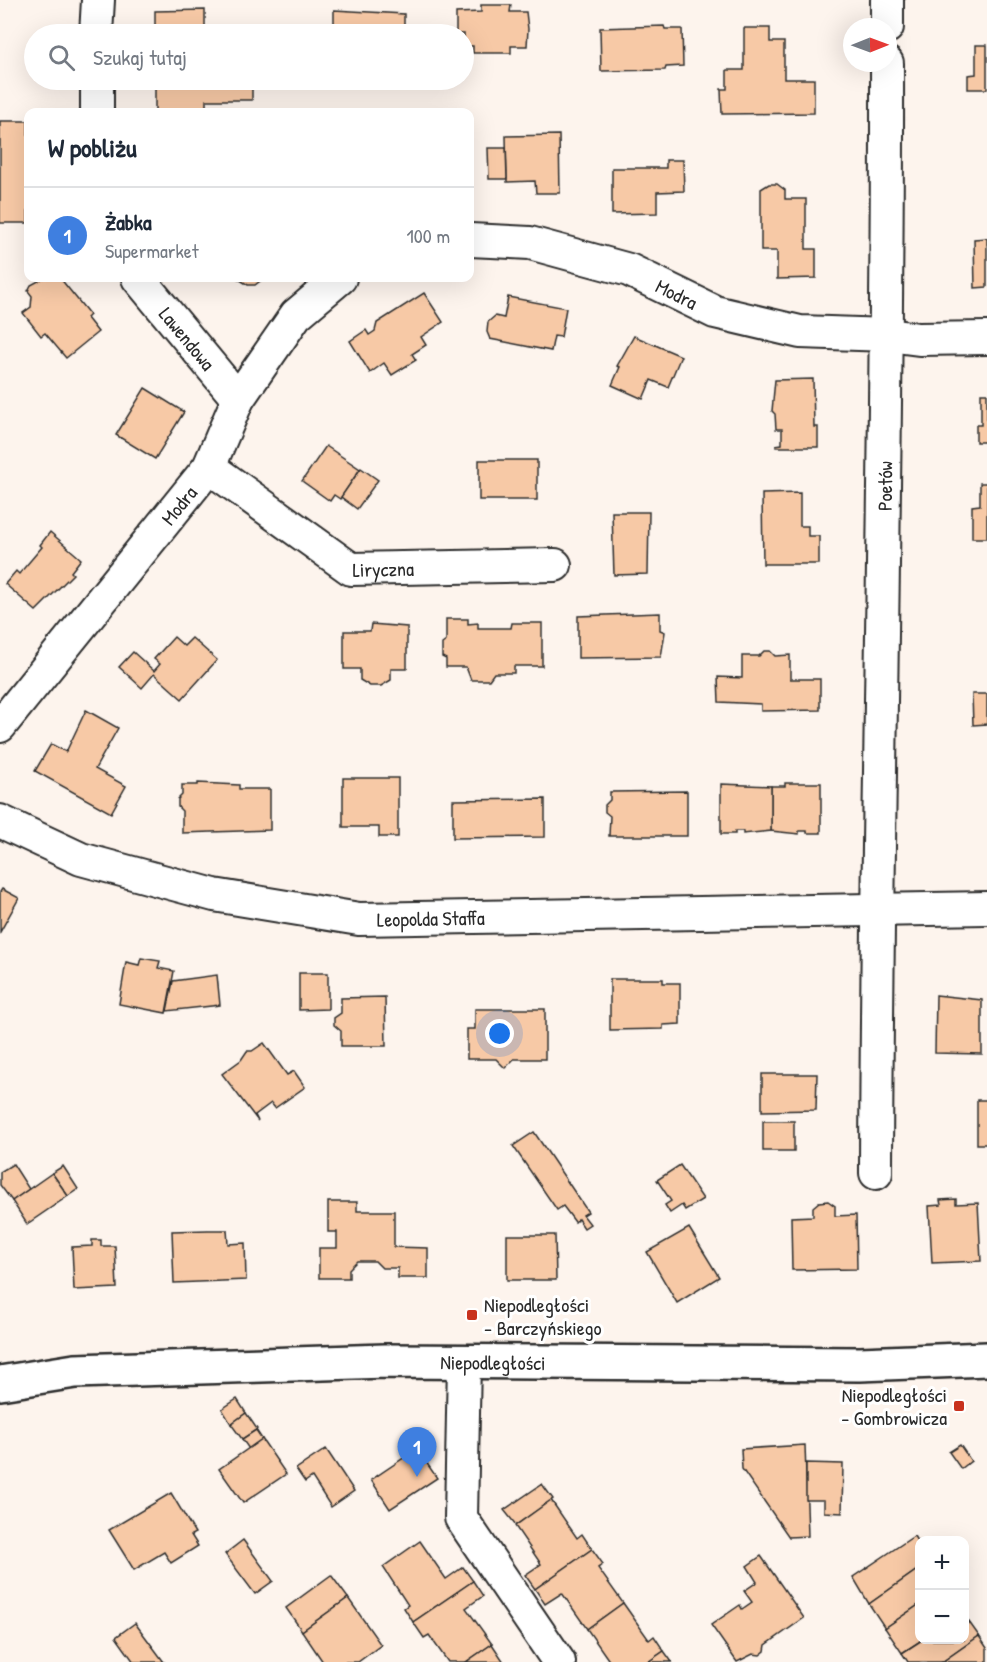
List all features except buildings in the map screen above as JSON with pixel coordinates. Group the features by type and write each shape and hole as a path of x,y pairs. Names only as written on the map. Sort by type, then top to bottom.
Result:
{"street":[{"path":"97,24 98,0"},
{"path":"887,0 887,18"},
{"name":"Poetów","path":"876,909 888,335 888,72"},
{"path":"97,90 97,108"},
{"name":"Modra","path":"474,240 530,243 629,270 715,312 800,332 888,335 919,339 987,338"},
{"name":"Lawendowa","path":"141,282 238,399"},
{"name":"Modra","path":"0,726 209,467 238,399 296,315 335,282"},
{"name":"Liryczna","path":"209,467 351,569 555,564"},
{"name":"Leopolda Staffa","path":"0,821 81,859 214,895 359,919 987,908"},
{"path":"876,909 876,1173"},
{"name":"Niepodległości","path":"0,1383 75,1371 464,1360 860,1364 987,1359"},
{"path":"464,1360 461,1518 559,1662"}],"place":[{"name":"Niepodległości - Barczyńskiego","path":"472,1315"},
{"name":"Niepodległości - Gombrowicza","path":"959,1406"},
{"name":"Żabka","path":"417,1477"}]}
